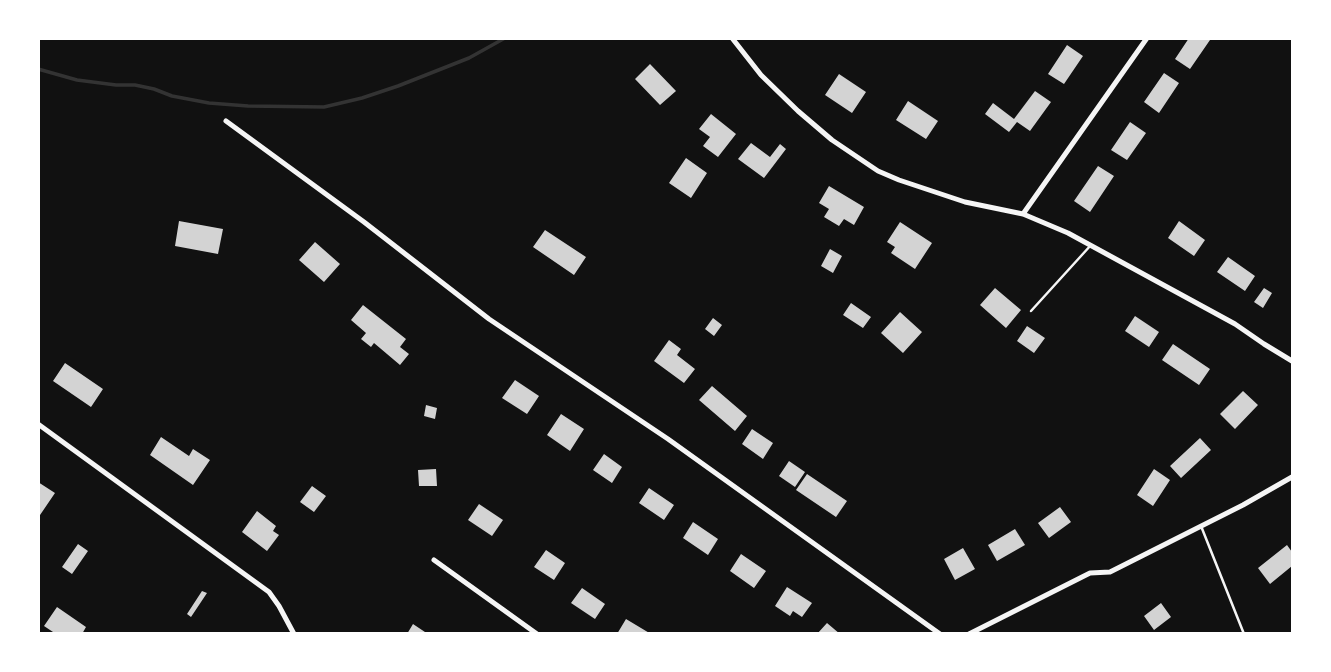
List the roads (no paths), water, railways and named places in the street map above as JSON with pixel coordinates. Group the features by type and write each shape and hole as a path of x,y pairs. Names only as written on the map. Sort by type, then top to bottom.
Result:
{"street":[{"path":"732,38 761,75 798,111 832,140 878,171 965,202 1023,214 1068,233 1235,324 1293,361"},
{"path":"1023,214 1147,38"},
{"path":"226,121 364,222 489,319 668,439 940,634"},
{"path":"38,424 269,592 293,634"},
{"path":"970,634 1090,573 1110,572 1293,477"},
{"path":"433,560 537,634"}],"lane":[{"path":"1031,311 1091,245"},
{"path":"1201,526 1244,634"}],"waterway":[{"path":"38,69 77,80 135,85 209,103 324,107 398,86 469,58 505,38"}]}
